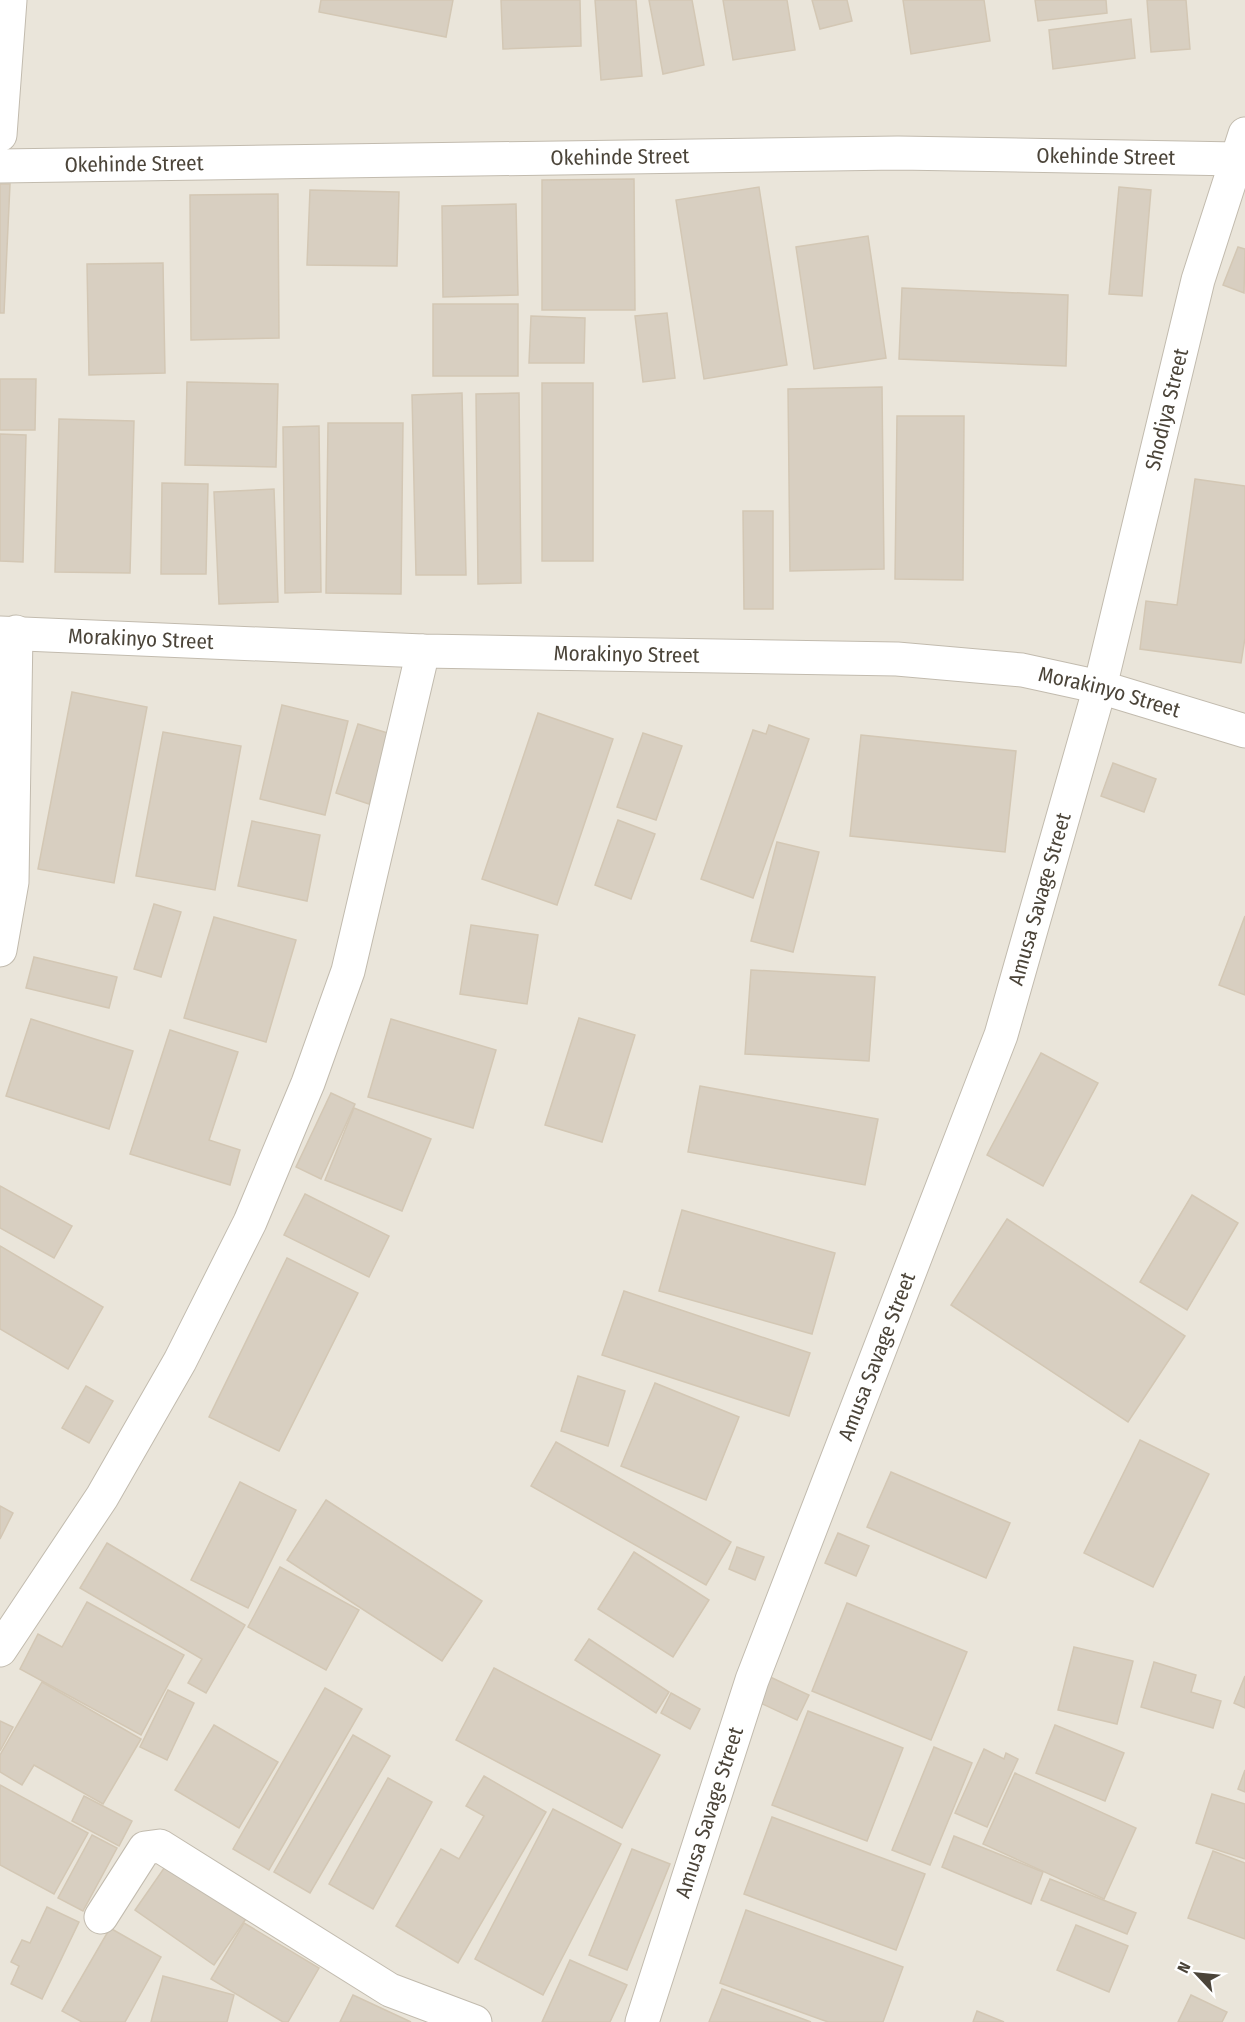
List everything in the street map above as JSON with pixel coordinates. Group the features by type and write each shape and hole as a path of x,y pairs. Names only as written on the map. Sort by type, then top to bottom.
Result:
{"street":[{"path":"0,135 10,0"},
{"name":"Okehinde Street","path":"0,166 1241,146"},
{"name":"Shodiya Street","path":"1100,687 1198,280 1241,146"},
{"path":"0,950 12,882 8,632"},
{"name":"Morakinyo Street","path":"8,632 423,651 897,659 1022,670 1100,687 1245,731"},
{"path":"0,1650 102,1497 180,1361 250,1222 308,1083 348,971 423,651"},
{"name":"Amusa Savage Street","path":"642,2022 756,1669 1001,1035 1100,687"},
{"path":"101,1917 146,1848 160,1846 390,1990 475,2022"}],"shaded area":[{"path":"0,0 1245,0 1245,2022 0,2022"}],"building":[{"path":"321,0 453,0 446,37 319,12"},
{"path":"501,0 580,0 581,46 503,49"},
{"path":"595,0 636,0 642,76 601,80"},
{"path":"649,0 692,0 704,65 663,74"},
{"path":"723,0 787,0 795,50 733,60"},
{"path":"812,0 847,0 852,21 820,29"},
{"path":"903,0 984,0 990,41 911,54"},
{"path":"1035,0 1106,0 1107,13 1038,21"},
{"path":"1147,0 1186,0 1190,49 1151,52"},
{"path":"1131,19 1135,58 1053,69 1049,30"},
{"path":"634,179 635,310 542,310 542,180"},
{"path":"0,184 10,184 4,313 0,313"},
{"path":"759,187 787,365 704,379 676,200"},
{"path":"1119,187 1151,190 1142,296 1109,294"},
{"path":"310,190 399,192 397,266 307,265"},
{"path":"278,194 279,338 191,340 190,195"},
{"path":"516,204 518,295 443,297 442,206"},
{"path":"868,236 886,358 814,369 796,247"},
{"path":"1238,247 1245,249 1244,293 1223,285"},
{"path":"163,263 165,373 89,375 87,264"},
{"path":"902,288 1068,295 1066,366 899,359"},
{"path":"433,304 518,304 518,376 433,376"},
{"path":"667,313 675,378 643,382 635,316"},
{"path":"531,316 585,318 584,363 529,363"},
{"path":"0,379 36,379 35,430 0,430"},
{"path":"187,382 278,384 276,467 185,465"},
{"path":"542,383 593,383 593,561 542,561"},
{"path":"882,387 884,569 790,571 788,389"},
{"path":"462,393 466,575 416,575 412,395"},
{"path":"519,393 521,583 478,584 476,394"},
{"path":"897,416 964,416 963,580 895,579"},
{"path":"59,419 134,421 130,573 55,572"},
{"path":"328,423 403,423 401,594 326,593"},
{"path":"319,426 321,592 285,593 283,427"},
{"path":"0,434 26,435 23,562 0,561"},
{"path":"1195,479 1245,486 1245,638 1241,663 1140,649 1146,601 1177,605"},
{"path":"162,483 208,484 206,574 161,574"},
{"path":"274,489 278,602 219,604 214,492"},
{"path":"743,511 773,511 773,609 744,609"},
{"path":"72,692 147,707 114,883 38,869"},
{"path":"282,705 348,721 325,815 260,799"},
{"path":"538,713 613,739 557,905 482,879"},
{"path":"358,724 391,734 369,804 336,793"},
{"path":"769,725 809,739 753,898 701,879 753,730 766,734"},
{"path":"163,732 241,746 215,890 136,876"},
{"path":"643,733 682,746 656,820 617,807"},
{"path":"861,735 1016,751 1005,852 850,836"},
{"path":"1113,763 1156,779 1144,812 1101,796"},
{"path":"618,820 655,834 631,899 595,885"},
{"path":"252,821 320,835 307,901 238,886"},
{"path":"777,842 819,852 793,952 751,941"},
{"path":"154,904 181,912 161,977 134,969"},
{"path":"1245,916 1245,995 1219,985"},
{"path":"214,917 296,940 266,1042 184,1018"},
{"path":"471,925 538,935 527,1004 460,994"},
{"path":"34,957 117,977 109,1008 26,988"},
{"path":"751,970 875,977 869,1061 745,1054"},
{"path":"579,1018 635,1035 602,1142 545,1125"},
{"path":"31,1019 133,1051 109,1129 6,1096"},
{"path":"391,1019 496,1050 473,1128 368,1097"},
{"path":"170,1030 238,1052 209,1140 240,1150 230,1185 130,1154"},
{"path":"1041,1053 1098,1083 1043,1186 987,1155"},
{"path":"700,1086 878,1119 865,1185 688,1152"},
{"path":"331,1093 355,1104 321,1179 296,1167"},
{"path":"354,1108 431,1139 402,1211 325,1180"},
{"path":"0,1186 72,1226 54,1258 0,1228"},
{"path":"305,1194 389,1236 369,1277 284,1235"},
{"path":"1192,1195 1238,1223 1187,1310 1140,1282"},
{"path":"682,1210 835,1253 812,1334 659,1291"},
{"path":"1007,1219 1185,1336 1128,1422 951,1305"},
{"path":"0,1246 103,1307 68,1369 0,1329"},
{"path":"287,1258 358,1293 279,1451 209,1417"},
{"path":"624,1291 810,1353 789,1416 602,1355"},
{"path":"578,1376 625,1391 608,1446 561,1431"},
{"path":"655,1383 739,1417 706,1500 621,1466"},
{"path":"86,1386 113,1401 89,1443 62,1428"},
{"path":"1140,1440 1209,1474 1153,1587 1084,1553"},
{"path":"556,1442 731,1542 706,1585 531,1486"},
{"path":"891,1472 1010,1523 986,1578 867,1527"},
{"path":"240,1482 296,1510 248,1608 191,1580"},
{"path":"326,1500 482,1601 442,1661 287,1560"},
{"path":"0,1506 13,1513 0,1539"},
{"path":"838,1533 869,1546 856,1576 825,1563"},
{"path":"107,1543 245,1625 206,1693 188,1683 202,1659 80,1588"},
{"path":"737,1547 764,1557 755,1580 729,1569"},
{"path":"634,1552 709,1600 673,1657 598,1609"},
{"path":"280,1567 359,1610 326,1670 248,1627"},
{"path":"87,1602 184,1655 141,1735 20,1669 38,1634 62,1647"},
{"path":"847,1603 967,1652 931,1740 812,1691"},
{"path":"589,1639 669,1692 656,1713 575,1660"},
{"path":"1074,1647 1133,1661 1117,1724 1058,1710"},
{"path":"1154,1662 1196,1675 1191,1692 1221,1701 1213,1728 1141,1707"},
{"path":"494,1668 660,1755 622,1828 456,1740"},
{"path":"768,1676 809,1695 797,1720 756,1701"},
{"path":"1245,1676 1245,1708 1234,1703"},
{"path":"42,1682 141,1739 103,1804 34,1765 22,1785 0,1772 0,1755"},
{"path":"325,1688 362,1709 269,1870 233,1849"},
{"path":"168,1690 194,1703 167,1760 140,1747"},
{"path":"671,1693 700,1709 690,1729 661,1713"},
{"path":"808,1711 903,1748 867,1841 772,1805"},
{"path":"0,1721 13,1727 0,1751"},
{"path":"214,1725 278,1762 239,1828 175,1790"},
{"path":"1055,1725 1124,1753 1105,1801 1036,1773"},
{"path":"353,1735 390,1756 310,1893 274,1872"},
{"path":"934,1747 972,1763 930,1865 892,1850"},
{"path":"984,1749 1004,1759 1006,1753 1018,1759 987,1827 955,1813"},
{"path":"1245,1770 1245,1792 1238,1789"},
{"path":"1015,1773 1136,1828 1104,1899 983,1844"},
{"path":"484,1776 546,1812 458,1963 396,1926 441,1849 459,1859 484,1816 466,1806"},
{"path":"388,1778 432,1802 373,1909 329,1884"},
{"path":"0,1785 88,1833 54,1894 0,1865"},
{"path":"1212,1794 1245,1804 1245,1859 1196,1843"},
{"path":"84,1796 132,1821 119,1846 72,1821"},
{"path":"553,1809 621,1844 543,1995 475,1959"},
{"path":"772,1817 925,1874 896,1950 744,1894"},
{"path":"92,1835 117,1848 83,1911 58,1898"},
{"path":"954,1836 1043,1872 1031,1904 942,1867"},
{"path":"632,1849 670,1864 627,1970 589,1955"},
{"path":"1213,1851 1245,1863 1245,1939 1188,1918"},
{"path":"169,1861 248,1916 214,1965 135,1910"},
{"path":"1050,1879 1136,1913 1127,1934 1041,1900"},
{"path":"47,1907 79,1922 42,1999 11,1984 19,1966 11,1962 22,1940 30,1943"},
{"path":"746,1910 903,1967 883,2022 828,2022 720,1983"},
{"path":"244,1923 319,1968 288,2022 283,2022 211,1979"},
{"path":"1076,1925 1128,1946 1109,1992 1057,1970"},
{"path":"110,1928 161,1957 125,2022 82,2022 62,2011"},
{"path":"570,1960 627,1985 610,2022 542,2022"},
{"path":"163,1976 234,1995 227,2022 151,2022"},
{"path":"722,1989 811,2022 709,2022"},
{"path":"353,1995 411,2022 340,2022"},
{"path":"1191,1995 1227,2012 1222,2022 1178,2022"},
{"path":"977,2011 1004,2022 973,2022"}]}
